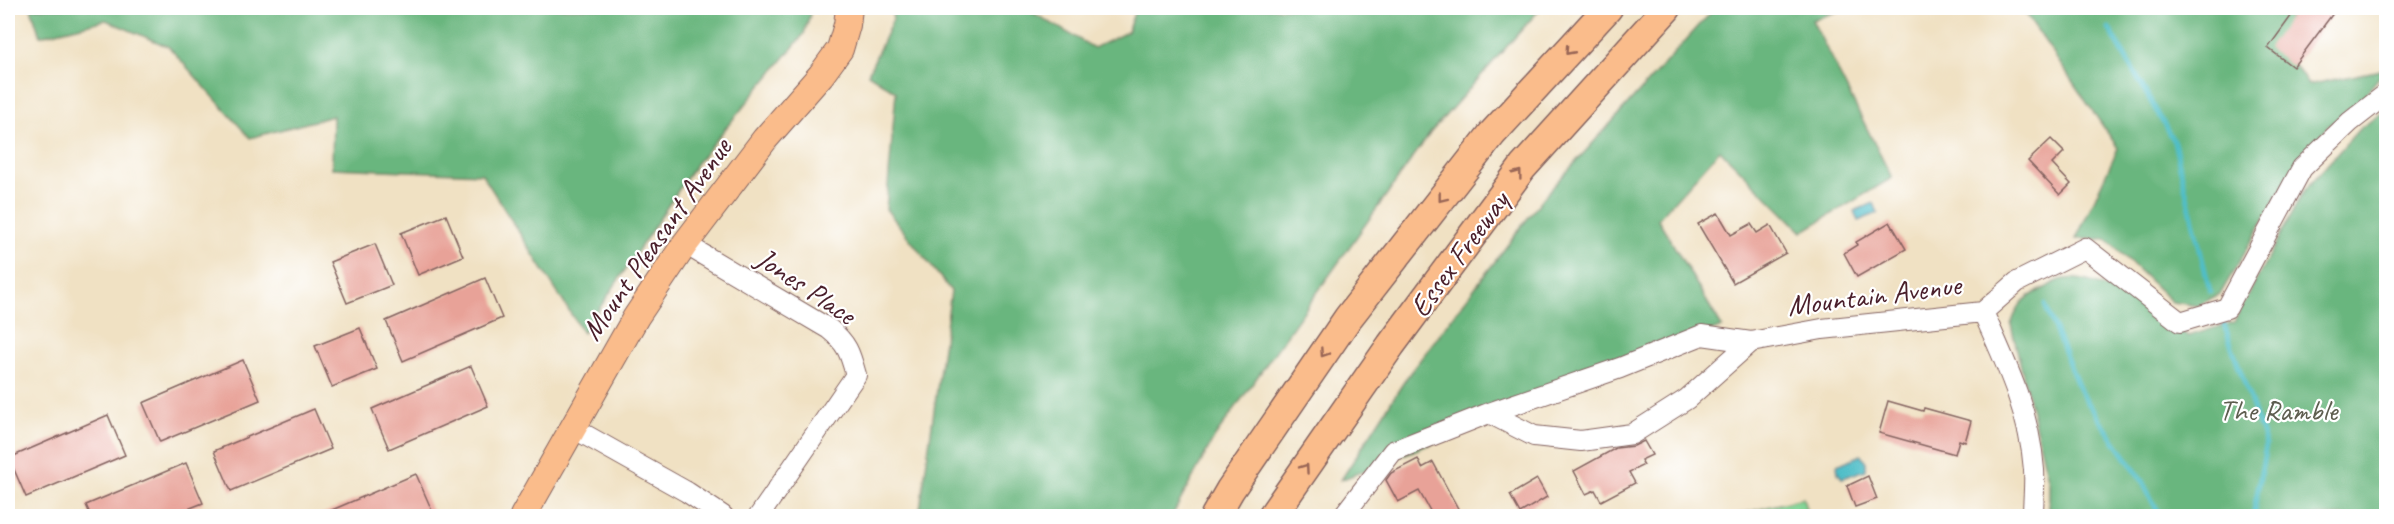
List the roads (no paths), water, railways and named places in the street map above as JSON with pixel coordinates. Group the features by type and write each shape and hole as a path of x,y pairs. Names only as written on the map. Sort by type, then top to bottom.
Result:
{"highway":[{"name":"Essex Freeway","path":"1215,516 1230,490 1348,318 1492,134 1608,8"},
{"name":"Essex Freeway","path":"1272,516 1392,345 1523,167 1667,8"}],"main road":[{"name":"Mount Pleasant Avenue","path":"523,516 636,317 685,243 765,139 821,75 840,49 848,25 849,8"}],"street":[{"name":"Mountain Avenue","path":"1343,516 1393,451 1489,413 1620,368 1702,335 1752,342 1822,329 1983,312 2017,282 2085,248 2180,322 2227,308 2302,168 2350,122 2386,94"},
{"name":"Jones Place","path":"685,243 842,339 850,354 856,375 759,516"},
{"path":"1983,312 2012,377 2026,418 2034,471 2033,516"},
{"name":"Mountain Avenue","path":"1489,413 1534,436 1581,441 1632,435 1687,399 1752,342"},
{"path":"573,428 687,492 723,516"}],"water":[{"path":"1874,203 1878,213 1858,221 1854,211"},
{"path":"1861,455 1866,462 1866,470 1842,478 1838,473 1837,465"}],"waterway":[{"path":"2109,28 2174,142 2210,291"},
{"path":"2045,305 2081,393 2141,479 2160,516"},
{"path":"2224,324 2266,445 2253,516"}],"park label":[{"name":"The Ramble","path":"2278,410"}]}
